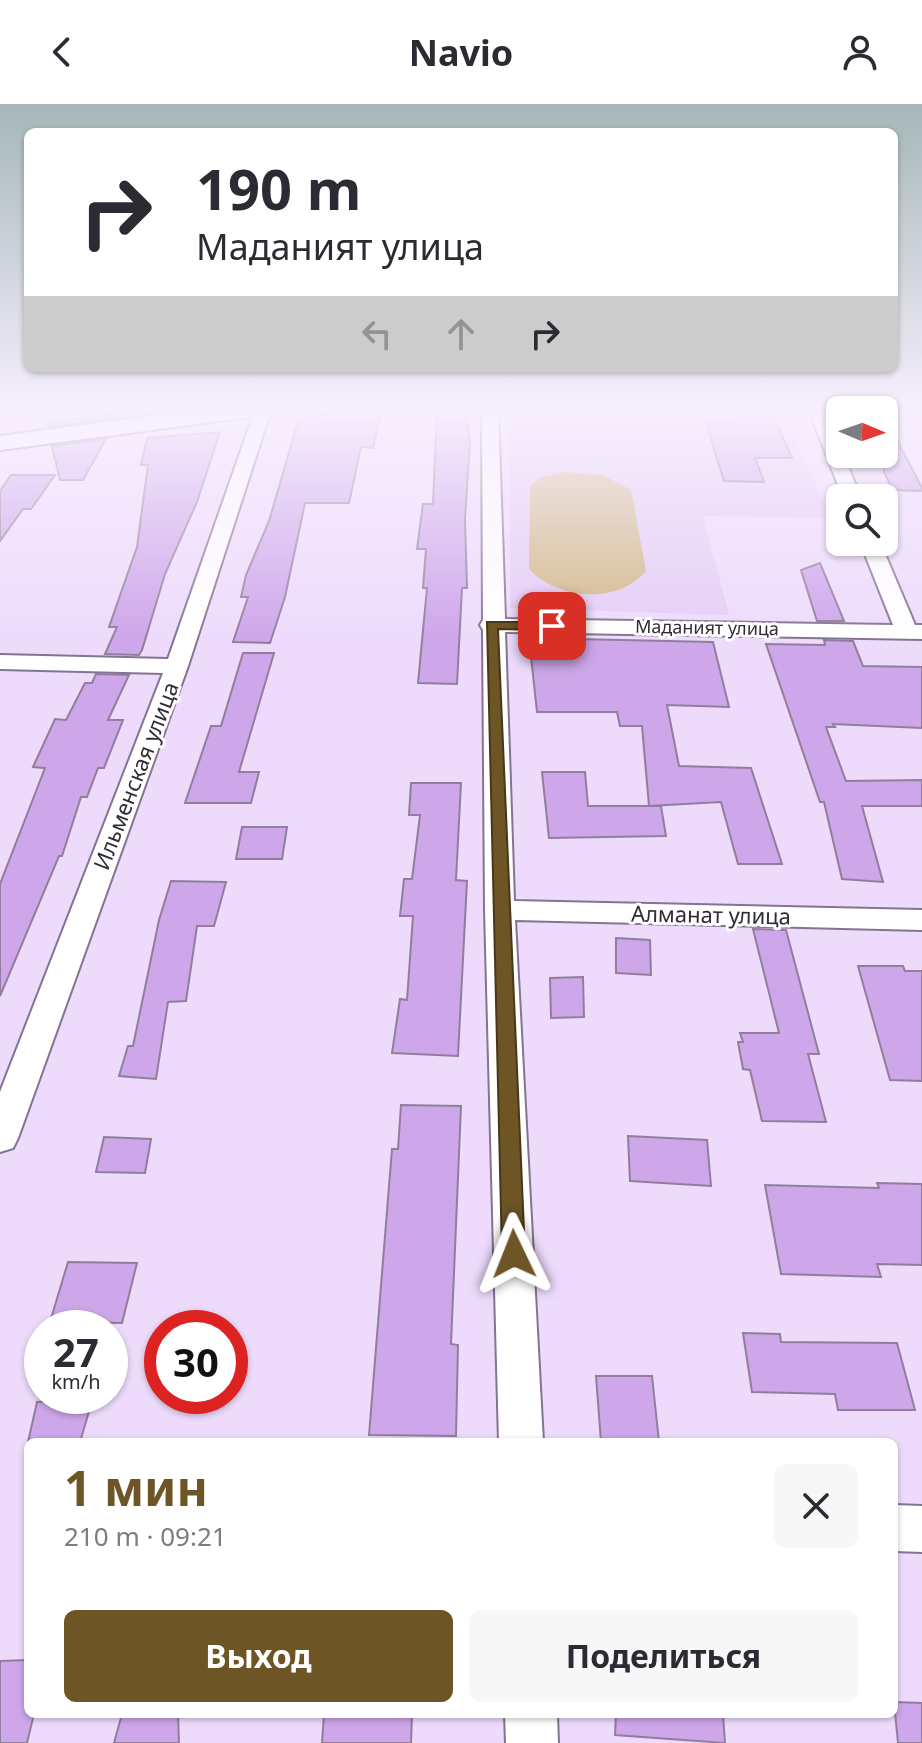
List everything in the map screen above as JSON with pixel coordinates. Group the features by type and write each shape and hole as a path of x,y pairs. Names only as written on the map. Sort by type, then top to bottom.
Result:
{"street":[{"name":"Ильменская улица","path":"0,1138 177,666 237,486"},
{"path":"490,486 491,625 500,910 521,1438"},
{"path":"877,556 914,632"},
{"name":"Маданият улица","path":"491,625 914,632"},
{"path":"0,662 177,666"},
{"name":"Алманат улица","path":"500,910 922,920"},
{"path":"898,1528 922,1529"},
{"path":"531,1718 532,1743"}],"shaded area":[{"path":"509,486 816,486 826,509 826,518 703,516 729,615 510,608"},
{"path":"530,486 624,486 631,490 646,571 634,582 620,589 588,594 556,587 529,569"}],"building":[{"path":"3,486 47,486 31,509 23,509 0,541 0,491"},
{"path":"145,486 202,486 165,574 142,650 139,655 105,654 117,627 109,627 137,547"},
{"path":"279,486 353,486 349,503 305,503 285,597 270,643 233,642 248,597 241,597 246,575 269,521"},
{"path":"434,486 467,486 467,588 462,588 457,684 418,683 427,588 423,588 426,549 417,549 423,504 433,504"},
{"path":"898,486 921,486 922,491 898,490"},
{"path":"820,563 844,621 817,621 801,570"},
{"path":"529,638 713,642 729,707 667,705 679,766 751,768 782,864 738,864 721,802 649,806 642,726 620,726 617,712 537,712"},
{"path":"824,640 853,641 863,666 922,667 922,728 833,724 835,727 826,727 846,781 922,780 922,806 862,806 883,882 842,879 824,802 820,802 766,644 825,645"},
{"path":"243,653 274,653 239,772 259,772 251,803 185,803 211,726 221,726"},
{"path":"96,674 129,675 108,720 123,720 104,768 98,768 87,797 81,797 62,856 59,856 0,996 0,884 45,768 33,767 55,719 66,720 85,683 92,683"},
{"path":"542,772 585,772 588,806 661,806 666,836 549,838"},
{"path":"411,783 461,783 456,880 467,881 458,1056 392,1053 400,999 407,1000 413,916 400,916 404,879 412,879 420,815 409,815"},
{"path":"242,827 287,827 282,859 236,859"},
{"path":"171,881 226,882 214,926 197,926 186,1001 168,1002 156,1079 119,1076 128,1046 133,1046 159,920"},
{"path":"753,929 786,930 819,1054 808,1054 826,1122 762,1121 750,1070 743,1069 738,1042 743,1042 740,1033 779,1033"},
{"path":"616,938 650,940 651,975 616,973"},
{"path":"858,966 903,966 905,971 922,971 922,1081 890,1080"},
{"path":"583,977 584,1017 551,1018 550,978"},
{"path":"401,1105 461,1106 451,1344 458,1345 456,1436 369,1435 392,1149 398,1149"},
{"path":"628,1136 707,1140 711,1186 630,1181"},
{"path":"104,1137 151,1139 145,1173 96,1172"},
{"path":"877,1183 922,1184 922,1265 877,1264 881,1277 781,1274 765,1185 879,1188"},
{"path":"68,1262 137,1263 125,1310 54,1310"},
{"path":"743,1333 780,1334 781,1342 897,1343 915,1410 838,1410 835,1394 752,1392"},
{"path":"596,1376 652,1376 659,1438 601,1438"},
{"path":"34,1414 88,1414 81,1438 29,1438"},
{"path":"24,1660 24,1718 33,1718 27,1743 0,1743 0,1661"},
{"path":"898,1702 922,1703 922,1743 898,1743 896,1718 898,1718"},
{"path":"121,1718 178,1718 179,1743 114,1743"},
{"path":"324,1718 412,1718 411,1743 322,1743"},
{"path":"616,1718 723,1718 725,1743 615,1735"}],"route":[{"path":"514,1254 491,625 552,626"}]}
